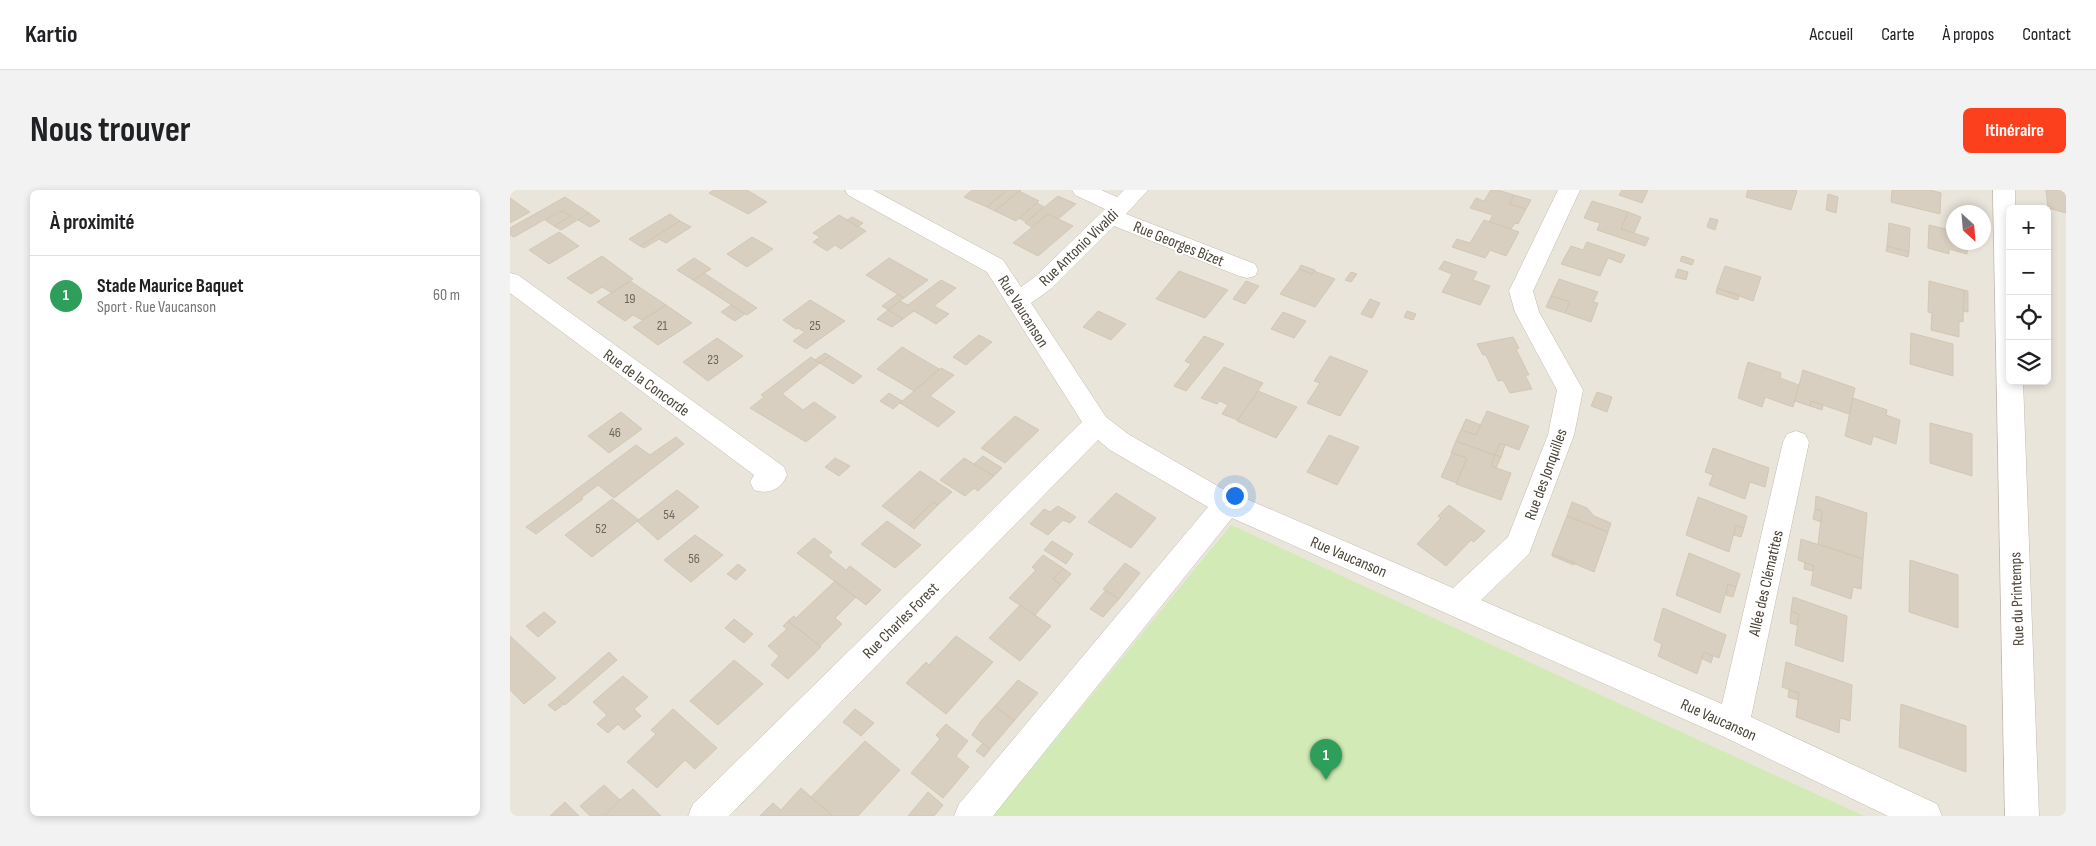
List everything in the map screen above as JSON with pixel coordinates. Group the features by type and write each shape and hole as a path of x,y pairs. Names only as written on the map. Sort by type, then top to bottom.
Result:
{"street":[{"name":"Rue Vaucanson","path":"856,190 995,266 1097,424 1128,447 1211,496 1733,725 1925,816"},
{"name":"Rue Georges Bizet","path":"1083,190 1115,212 1247,270"},
{"name":"Rue Antonio Vivaldi","path":"1017,302 1044,282 1138,190"},
{"name":"Rue des Jonquilles","path":"1458,603 1519,545 1561,435 1570,390 1527,312 1521,291 1569,190"},
{"name":"Rue du Printemps","path":"2004,190 2009,340"},
{"name":"Rue de la Concorde","path":"510,281 774,475 764,482"},
{"name":"Rue du Printemps","path":"2010,385 2022,816"},
{"name":"Rue Charles Forest","path":"705,816 1097,424"},
{"name":"Allée des Clématites","path":"1733,725 1796,442"},
{"path":"971,816 1228,503"}],"shaded area":[{"path":"510,190 2066,190 2066,816 510,816"}],"green space":[{"path":"1231,525 1864,816 993,816"}],"building":[{"path":"714,190 747,190 767,202 748,214 709,193"},
{"path":"972,190 1007,190 987,207 964,197"},
{"path":"1007,190 1021,190 995,211 987,207"},
{"path":"1491,190 1514,195 1509,204 1526,209 1518,224 1515,223 1511,229 1489,222 1493,215 1470,208 1476,198 1484,201"},
{"path":"1622,190 1648,190 1642,203 1619,195"},
{"path":"1748,190 1797,191 1791,210 1746,197"},
{"path":"1892,190 1930,190 1941,193 1940,214 1891,202"},
{"path":"2046,190 2066,190 2066,213 2051,209 2051,205 2048,205"},
{"path":"1019,191 1039,201 1016,221 995,211"},
{"path":"1828,194 1838,197 1836,213 1826,210"},
{"path":"1514,195 1531,200 1526,209 1509,204"},
{"path":"1058,196 1076,204 1058,219 1048,214 1032,227 1025,223"},
{"path":"565,197 589,213 561,230 554,226 571,216 563,211 558,212 514,237 510,235 510,228"},
{"path":"510,198 530,212 510,223"},
{"path":"1592,201 1628,212 1621,229 1649,238 1645,246 1597,230 1600,223 1584,218"},
{"path":"1037,203 1044,207 1026,222 1019,218"},
{"path":"563,211 571,216 554,226 545,220"},
{"path":"1628,212 1641,217 1634,233 1621,229"},
{"path":"589,213 600,221 590,227 578,220"},
{"path":"670,214 680,221 640,246 629,239"},
{"path":"1048,214 1073,226 1038,256 1013,243"},
{"path":"839,215 866,231 841,249 835,245 827,251 813,242 820,237 813,233"},
{"path":"852,217 863,223 858,227 847,220"},
{"path":"1710,218 1718,220 1715,230 1707,227"},
{"path":"1484,220 1519,232 1506,256 1490,250 1485,258 1452,247 1457,239 1470,243"},
{"path":"680,221 691,227 666,243 659,239 644,248 640,246"},
{"path":"1889,223 1910,228 1909,252 1887,246"},
{"path":"1929,225 1946,229 1946,250 1949,250 1949,254 1928,248"},
{"path":"559,232 579,246 549,264 529,250"},
{"path":"752,237 773,249 747,267 727,254"},
{"path":"1587,242 1625,255 1621,263 1608,258 1600,276 1561,264 1571,246 1583,250"},
{"path":"1887,246 1909,252 1908,257 1886,251"},
{"path":"1953,250 1967,250 1967,254"},
{"path":"602,256 633,279 612,293 602,287 591,294 567,278"},
{"path":"1682,256 1694,260 1692,265 1680,261"},
{"path":"694,258 711,269 693,280 677,270"},
{"path":"889,258 928,280 904,298 866,275"},
{"path":"1444,261 1477,272 1473,280 1490,286 1480,305 1442,292 1452,274 1439,269"},
{"path":"1301,265 1315,270 1312,274 1299,269"},
{"path":"1725,266 1761,277 1753,301 1717,288"},
{"path":"1299,269 1312,274 1314,271 1335,279 1315,307 1280,294"},
{"path":"1678,269 1688,272 1686,280 1675,277"},
{"path":"1179,271 1228,290 1205,318 1156,299"},
{"path":"1351,272 1357,274 1351,282 1345,280"},
{"path":"704,273 757,308 747,315 693,280"},
{"path":"1559,279 1598,292 1593,302 1598,303 1591,322 1565,313 1570,302 1551,296"},
{"path":"941,280 956,288 934,306 949,314 936,324 914,311 903,319 888,310 900,301 908,305"},
{"path":"630,281 666,305 642,320 633,315 625,321 597,302"},
{"path":"1246,281 1259,286 1245,304 1233,299"},
{"path":"1929,281 1964,290 1963,322 1959,321 1959,337 1931,330 1932,313 1928,312"},
{"path":"1717,288 1739,295 1738,300 1716,293"},
{"path":"1964,290 1968,291 1968,312 1963,311"},
{"path":"898,294 904,298 888,310 882,306"},
{"path":"1551,296 1570,302 1565,313 1546,307"},
{"path":"1370,299 1380,303 1372,318 1361,314"},
{"path":"810,300 845,321 806,349 793,341 805,332 798,328 796,329 783,320"},
{"path":"666,305 692,323 658,345 633,327"},
{"path":"731,305 745,314 735,321 721,312"},
{"path":"888,310 903,319 892,327 877,319"},
{"path":"1098,311 1126,324 1111,340 1083,327"},
{"path":"1407,311 1416,314 1413,320 1404,317"},
{"path":"1283,312 1306,321 1294,338 1271,329"},
{"path":"1911,333 1953,344 1953,376 1910,364"},
{"path":"979,335 992,342 966,365 953,357"},
{"path":"1204,336 1224,344 1186,391 1174,386 1191,364 1185,361"},
{"path":"1513,337 1519,348 1516,349 1529,375 1525,375 1532,389 1510,393 1503,380 1498,381 1486,355 1483,355 1477,344"},
{"path":"717,338 743,356 708,381 683,362"},
{"path":"902,347 939,369 914,391 877,369"},
{"path":"825,353 830,356 820,363 815,360"},
{"path":"830,356 862,376 853,384 820,363"},
{"path":"1330,356 1368,371 1340,416 1307,403 1320,383 1314,381"},
{"path":"811,357 820,363 782,394 803,410 814,402 836,417 806,442 750,408 764,397 761,395"},
{"path":"1748,362 1781,373 1780,378 1799,385 1793,407 1765,397 1762,407 1738,398"},
{"path":"1224,367 1263,383 1238,420 1222,414 1228,405 1220,401 1217,404 1201,398"},
{"path":"941,368 954,375 930,396 955,412 938,427 900,403"},
{"path":"1803,370 1855,388 1849,414 1811,401 1810,406 1795,401"},
{"path":"1258,391 1297,407 1276,438 1237,421"},
{"path":"1597,392 1612,397 1607,412 1591,406"},
{"path":"889,393 902,401 893,409 880,401"},
{"path":"1853,398 1887,410 1886,415 1900,420 1896,444 1873,436 1871,445 1845,436"},
{"path":"1811,401 1823,405 1822,410 1810,406"},
{"path":"1487,411 1529,426 1519,450 1500,443 1495,455 1456,441 1461,430 1476,435"},
{"path":"621,412 642,429 609,453 588,436"},
{"path":"1015,416 1039,430 1005,463 981,448"},
{"path":"1466,419 1481,425 1476,435 1461,430"},
{"path":"1930,423 1972,434 1972,476 1930,463"},
{"path":"1329,435 1359,447 1337,485 1307,472"},
{"path":"676,437 684,444 614,498 598,485 581,498 583,499 536,534 526,527 636,445 650,455"},
{"path":"1456,441 1495,455 1491,466 1511,473 1501,500 1456,484 1467,458 1451,453"},
{"path":"1500,443 1505,445 1501,457 1495,455"},
{"path":"1713,448 1769,468 1765,487 1750,482 1745,499 1709,485 1713,475 1705,472"},
{"path":"1452,453 1467,458 1457,483 1441,477"},
{"path":"1495,455 1501,457 1496,468 1491,466"},
{"path":"983,456 1002,468 994,476 974,464"},
{"path":"835,458 850,466 839,476 825,467"},
{"path":"964,458 994,476 978,491 974,488 965,496 940,480"},
{"path":"920,471 952,492 938,505 933,502 909,525 882,506"},
{"path":"677,490 699,507 658,540 637,521"},
{"path":"1116,493 1156,518 1131,548 1088,522"},
{"path":"1816,496 1867,513 1863,559 1818,544 1822,511 1815,509"},
{"path":"1698,497 1747,516 1744,528 1736,525 1729,552 1686,535"},
{"path":"612,499 639,520 592,557 565,535"},
{"path":"933,502 938,505 914,529 909,525"},
{"path":"1572,502 1587,508 1594,516 1611,523 1608,532 1567,516"},
{"path":"1449,505 1485,531 1474,542 1471,540 1446,566 1417,544 1441,518 1438,516"},
{"path":"1058,506 1076,517 1070,523 1063,520 1048,535 1030,524 1044,509 1050,512"},
{"path":"1815,509 1822,511 1821,522 1813,519"},
{"path":"1567,516 1608,532 1594,572 1552,554"},
{"path":"887,521 921,545 895,568 861,544"},
{"path":"1736,525 1744,528 1741,537 1734,535"},
{"path":"695,535 723,555 691,582 664,560"},
{"path":"814,538 832,552 828,556 846,570 850,566 881,590 866,605 797,553"},
{"path":"1801,539 1863,559 1861,589 1853,587 1851,599 1811,585 1814,566 1798,560"},
{"path":"1052,541 1073,554 1066,564 1044,550"},
{"path":"1689,553 1740,574 1736,587 1728,584 1720,613 1676,595"},
{"path":"1552,554 1575,562 1574,565 1552,556"},
{"path":"1043,555 1063,568 1053,579 1061,585 1035,615 1009,598 1036,570 1032,567"},
{"path":"1910,560 1958,575 1958,628 1909,612"},
{"path":"1805,562 1814,566 1813,571 1804,569"},
{"path":"1125,563 1140,573 1119,599 1103,589"},
{"path":"738,564 746,570 736,580 727,574"},
{"path":"1063,568 1071,574 1061,585 1053,579"},
{"path":"835,581 856,597 835,618 842,624 820,646 788,621 794,616 796,618"},
{"path":"1728,584 1736,587 1733,597 1726,595"},
{"path":"1106,590 1119,599 1103,617 1090,609"},
{"path":"1793,597 1847,616 1843,662 1795,645 1799,614 1791,611"},
{"path":"1020,605 1051,626 1020,661 989,638"},
{"path":"1663,608 1726,635 1719,658 1704,652 1697,674 1658,656 1662,644 1654,640"},
{"path":"1791,611 1799,614 1797,625 1790,623"},
{"path":"544,612 556,622 538,637 526,626"},
{"path":"734,619 753,634 744,643 725,628"},
{"path":"788,621 821,647 788,679 771,665 779,656 768,646 787,629 783,626"},
{"path":"510,636 556,678 524,704 510,690"},
{"path":"956,636 993,662 946,714 906,683 926,662 929,665"},
{"path":"609,652 617,660 565,705 557,698"},
{"path":"1704,652 1713,656 1711,663 1701,658"},
{"path":"734,660 763,684 718,725 690,701"},
{"path":"1786,662 1852,685 1850,721 1840,718 1839,733 1796,717 1799,693 1782,687"},
{"path":"623,676 648,697 634,709 641,716 624,730 618,724 608,733 597,724 607,715 593,702"},
{"path":"1018,680 1038,693 1014,721 995,706"},
{"path":"1789,690 1799,693 1798,700 1788,697"},
{"path":"557,698 564,704 555,711 548,705"},
{"path":"1901,704 1966,726 1966,772 1899,747"},
{"path":"995,706 1014,721 990,749 972,735 981,721"},
{"path":"673,709 717,748 695,769 685,760 657,788 627,762 656,734 651,730"},
{"path":"855,709 874,723 861,736 843,722"},
{"path":"946,724 968,741 956,756 969,767 943,798 911,773 940,739 936,735"},
{"path":"865,741 900,770 858,816 833,816 811,797"},
{"path":"983,743 990,749 984,757 976,751"},
{"path":"604,785 620,800 604,816 590,816 580,806"},
{"path":"801,788 833,816 760,816 773,803 781,810"},
{"path":"633,789 661,816 604,816 620,800"},
{"path":"928,792 943,805 934,816 908,816"},
{"path":"565,802 579,816 550,816"}],"place":[{"name":"Stade Maurice Baquet","path":"1326,780"}]}
